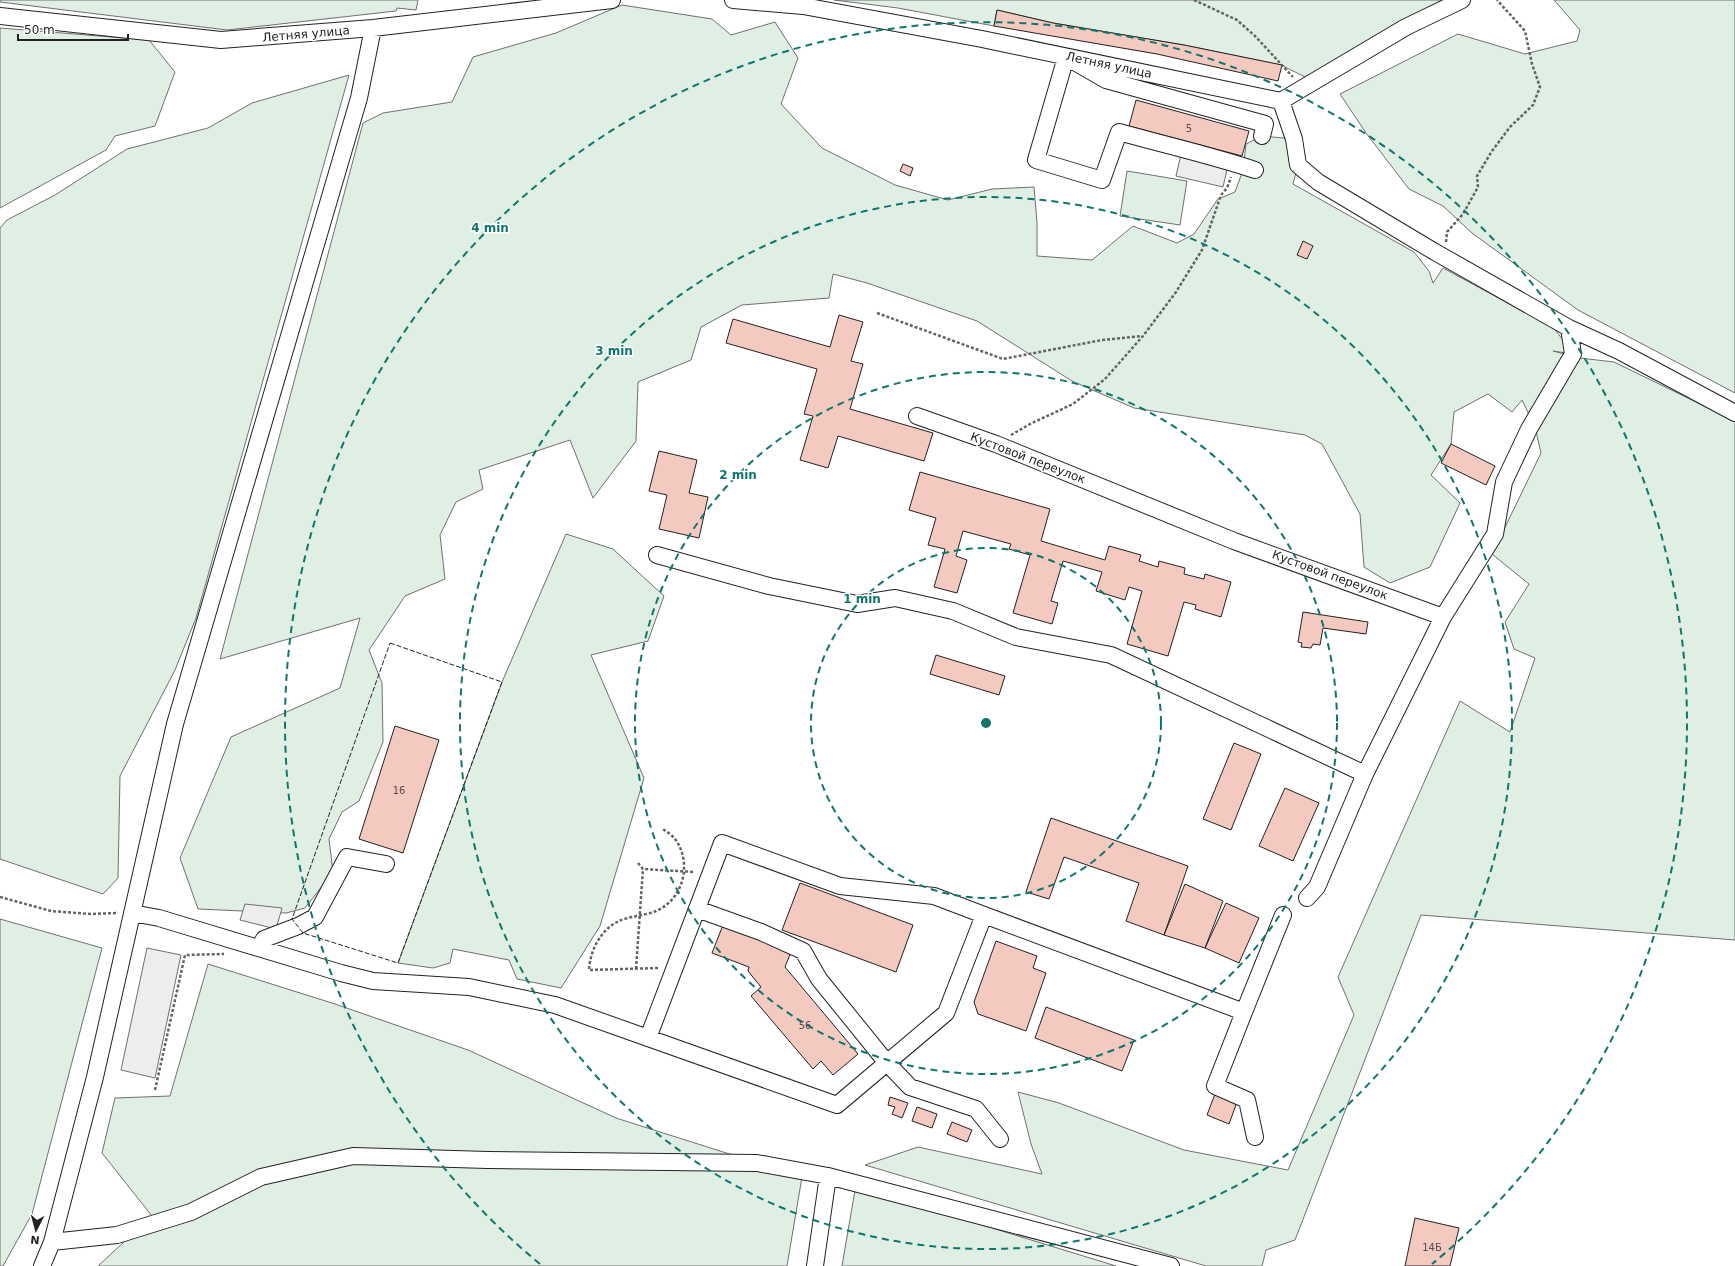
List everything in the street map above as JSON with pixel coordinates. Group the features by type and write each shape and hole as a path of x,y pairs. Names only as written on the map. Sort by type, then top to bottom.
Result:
{"street":[{"name":"Летняя улица","path":"0,16 221,40 373,28 612,0"},
{"name":"Летняя улица","path":"733,0 803,6 1066,56 1281,101"},
{"path":"1462,0 1406,28 1281,101 1294,139 1298,165 1318,182 1569,328 1619,351 1735,413"},
{"path":"42,1266 52,1242 94,1077 175,724 359,98 373,28"},
{"path":"1255,170 1236,163 1119,132 1102,180 1036,160 1066,56 1106,80 1265,124 1262,136"},
{"path":"1307,898 1316,887 1365,774 1443,617 1495,534 1504,482 1530,429 1573,354 1569,328"},
{"name":"Кустовой переулок","path":"917,416 996,444 1234,541 1443,617"},
{"path":"656,555 770,586 857,604 895,598 946,609 1016,636 1111,655 1365,774"},
{"path":"648,1038 722,843 840,886 934,896 1244,1012"},
{"path":"259,948 264,938 298,926 314,917 347,857 386,864"},
{"path":"697,908 761,932 803,951 818,979 887,1063 910,1088 976,1109 1000,1139"},
{"path":"132,913 159,918 341,973 373,981 469,987 555,1006 837,1105 946,1013 984,915"},
{"path":"1255,1138 1247,1100 1215,1086 1283,915"},
{"path":"52,1242 117,1234 191,1212 261,1176 353,1156 488,1160 757,1163 828,1176 1171,1266"},
{"path":"815,1266 828,1176"}],"path":[{"path":"1194,0 1237,20 1255,36 1303,88"},
{"path":"1444,256 1447,232 1463,214 1478,187 1477,176 1492,151 1510,128 1533,105 1540,87 1532,64 1525,31 1497,0"},
{"path":"996,444 1030,424 1073,404 1105,379 1143,336 1176,292 1202,250 1221,195 1227,188 1236,163"},
{"path":"878,313 1003,358 1102,340 1143,336"},
{"path":"664,829 675,838 682,851 684,872 682,884 671,900 656,911 617,922 602,935 591,954 589,970 674,968"},
{"path":"636,969 643,869 638,863"},
{"path":"643,869 710,873"},
{"path":"0,897 51,911 91,914 132,913"},
{"path":"155,1090 185,955 240,954 244,944"}],"green space":[{"path":"0,0 418,0 416,10 397,8 396,11 227,30 0,2"},
{"path":"834,0 1450,0 1307,78 1281,65 1184,45 1053,23 997,10 994,26 898,8"},
{"path":"1554,0 1735,0 1735,393 1578,310 1472,233 1443,206 1409,189 1366,133 1340,94 1458,34 1525,54 1577,41 1580,30"},
{"path":"622,5 712,19 731,35 775,22 798,58 781,104 822,148 895,185 948,200 992,189 1034,187 1037,223 1037,256 1092,260 1133,226 1177,243 1194,234 1218,199 1235,192 1243,170 1246,144 1262,136 1294,139 1298,165 1293,184 1414,252 1429,271 1433,283 1443,268 1554,328 1573,354 1553,351 1580,358 1614,362 1735,421 1735,940 1421,915 1295,1240 1266,1250 1262,1266 1206,1266 865,1165 918,1147 1042,1174 1031,1144 1018,1092 1059,1103 1184,1150 1288,1170 1354,1015 1338,977 1460,701 1510,732 1535,658 1514,649 1505,622 1529,584 1492,554 1541,453 1535,427 1522,400 1512,412 1488,394 1454,412 1451,444 1431,475 1460,503 1430,567 1390,583 1364,567 1360,514 1322,444 1305,435 1134,408 1072,381 977,321 867,283 833,274 829,298 742,305 701,327 691,360 638,382 636,441 593,498 570,440 479,470 483,489 456,502 440,535 445,579 405,596 369,650 382,683 383,742 359,801 342,812 329,839 333,872 305,908 286,913 198,909 180,858 231,737 340,688 360,618 220,659 363,123 383,113 452,102 473,57 556,33"},
{"path":"0,28 149,40 175,72 155,126 115,136 106,150 0,208"},
{"path":"349,75 196,618 175,670 120,776 118,878 103,894 0,859 0,228 7,220 55,195 127,149 208,128 252,103"},
{"path":"1127,171 1187,181 1180,225 1120,216"},
{"path":"566,534 613,549 664,596 648,641 591,655 644,778 600,926 561,988 517,979 509,960 453,949 450,963 433,968 398,963 502,682"},
{"path":"0,919 102,948 32,1214 3,1266 0,1266"},
{"path":"208,964 335,1004 468,1050 616,1118 802,1177 787,1266 98,1266 152,1216 102,1153 115,1098 170,1096"},
{"path":"855,1190 917,1205 1116,1266 842,1266"}],"shaded area":[{"path":"1182,150 1229,161 1223,187 1176,176"},
{"path":"245,904 282,908 276,929 240,920"},
{"path":"147,948 181,955 155,1078 121,1070"}],"building":[{"path":"997,10 1053,23 1184,45 1282,65 1278,81 1157,54 994,26"},
{"path":"1136,100 1249,131 1242,156 1129,126"},
{"path":"903,164 913,168 910,176 900,171"},
{"path":"1303,241 1313,246 1307,259 1297,255"},
{"path":"839,315 863,322 851,361 863,364 850,409 933,433 924,461 838,436 828,468 800,460 813,416 804,414 817,369 726,343 733,319 830,347"},
{"path":"1451,444 1495,466 1486,485 1441,463"},
{"path":"659,451 697,460 689,493 708,497 699,538 659,529 667,495 649,491"},
{"path":"920,472 1050,509 1041,541 1105,560 1109,546 1141,555 1139,561 1158,567 1159,561 1185,568 1184,574 1204,579 1205,574 1231,582 1221,617 1195,609 1196,605 1184,602 1168,656 1127,644 1142,591 1129,587 1125,600 1096,591 1102,572 1063,561 1051,601 1058,603 1052,624 1013,613 1030,555 1009,549 1011,544 963,531 956,556 967,560 957,593 934,587 945,549 928,545 936,518 909,510"},
{"path":"1303,612 1368,622 1366,634 1323,628 1320,645 1313,644 1311,648 1301,647 1302,643 1298,642"},
{"path":"936,655 1005,676 999,695 930,674"},
{"path":"395,726 439,740 403,853 359,839"},
{"path":"1234,743 1261,754 1231,830 1203,819"},
{"path":"1285,788 1319,803 1293,861 1259,846"},
{"path":"1051,818 1188,866 1164,935 1126,921 1139,883 1064,857 1049,899 1026,892"},
{"path":"800,883 913,925 896,972 782,930"},
{"path":"1185,884 1223,901 1205,948 1164,935"},
{"path":"1226,903 1259,918 1239,963 1205,948"},
{"path":"723,925 791,952 785,967 858,1054 833,1075 821,1061 813,1069 751,996 761,987 748,971 749,967 712,953"},
{"path":"996,941 1037,956 1033,968 1046,973 1026,1031 978,1014 974,1002"},
{"path":"1046,1007 1134,1040 1122,1071 1035,1038"},
{"path":"1215,1094 1237,1102 1229,1124 1207,1115"},
{"path":"890,1097 908,1103 902,1118 892,1114 895,1107 888,1105"},
{"path":"917,1107 937,1114 932,1128 912,1121"},
{"path":"952,1122 972,1130 967,1142 947,1134"},
{"path":"1415,1218 1459,1228 1450,1266 1405,1266"}],"fence":[{"path":"390,643 502,682 398,963 303,933 292,919 390,643"}]}
